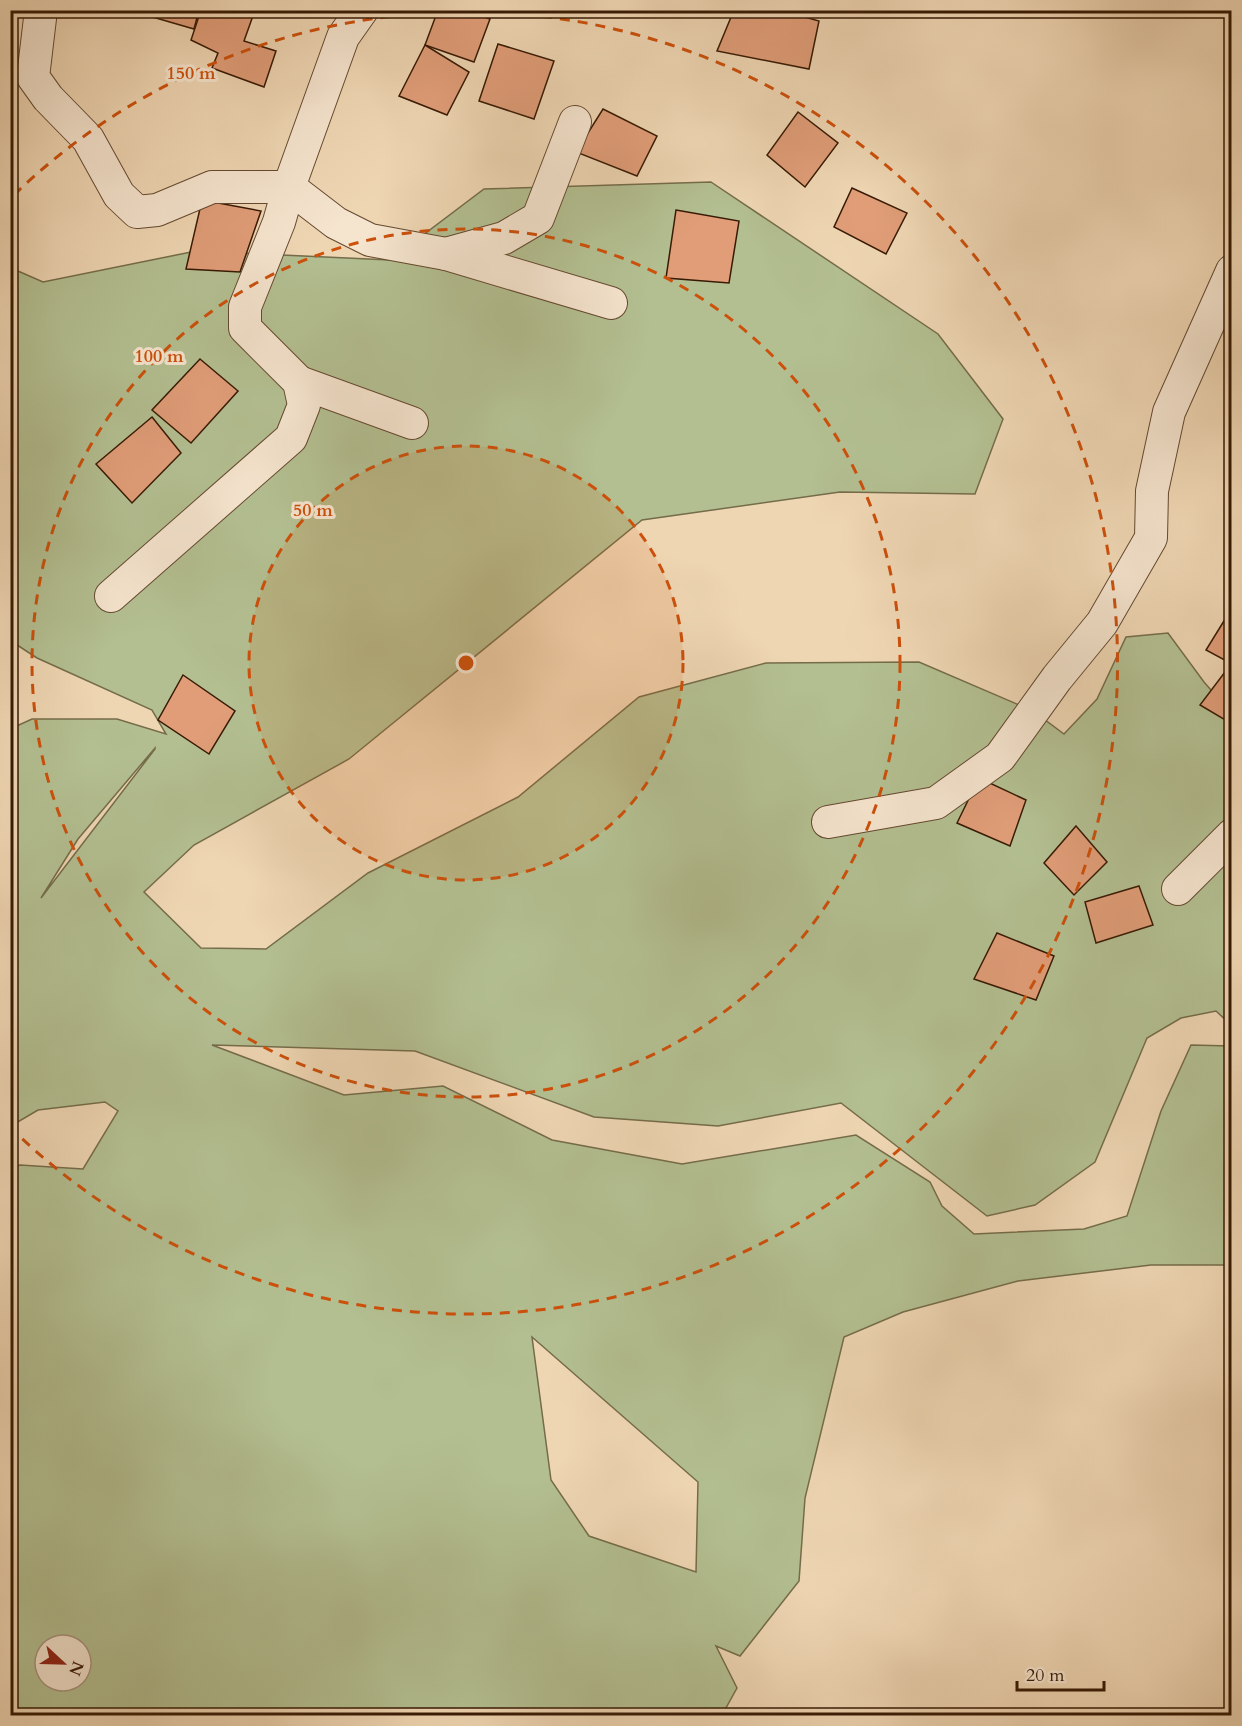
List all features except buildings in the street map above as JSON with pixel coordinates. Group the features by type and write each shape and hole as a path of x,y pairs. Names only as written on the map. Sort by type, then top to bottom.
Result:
{"street":[{"path":"41,10 33,77 48,98 88,139 119,195 137,212 157,210 212,187 289,187 336,223 370,240 446,254 611,303"},
{"path":"363,10 343,37 289,187 279,222 245,306 245,328 299,382 412,423"},
{"path":"446,254 504,238 538,218 575,122"},
{"path":"828,822 936,803 1000,757 1050,687 1102,623 1151,538 1152,491 1169,412 1232,271"},
{"path":"111,596 291,438 304,405 299,382"},
{"path":"1178,889 1232,835"}],"green space":[{"path":"711,182 938,334 1003,419 975,494 840,492 642,520 349,759 194,845 144,892 201,948 266,949 368,873 518,797 639,697 766,663 919,662 1033,711 1064,734 1097,699 1126,637 1168,633 1204,682 1231,713 1231,1025 1216,1011 1181,1018 1147,1038 1095,1162 1035,1205 987,1216 841,1103 718,1126 594,1117 415,1051 212,1045 344,1095 443,1086 552,1140 682,1164 856,1135 930,1182 942,1206 974,1234 1084,1229 1127,1216 1161,1111 1191,1045 1231,1046 1231,1265 1151,1265 1018,1281 903,1312 844,1337 805,1498 799,1581 740,1656 716,1646 737,1688 722,1715 11,1715 11,1168 20,1165 83,1169 118,1111 105,1102 38,1110 11,1126 10,729 32,719 117,719 166,734 152,710 37,658 11,641 11,268 43,282 196,251 390,260 484,189","holes":["155,749 41,898 78,839","532,1337 698,1482 696,1572 589,1536 551,1480"]}]}
